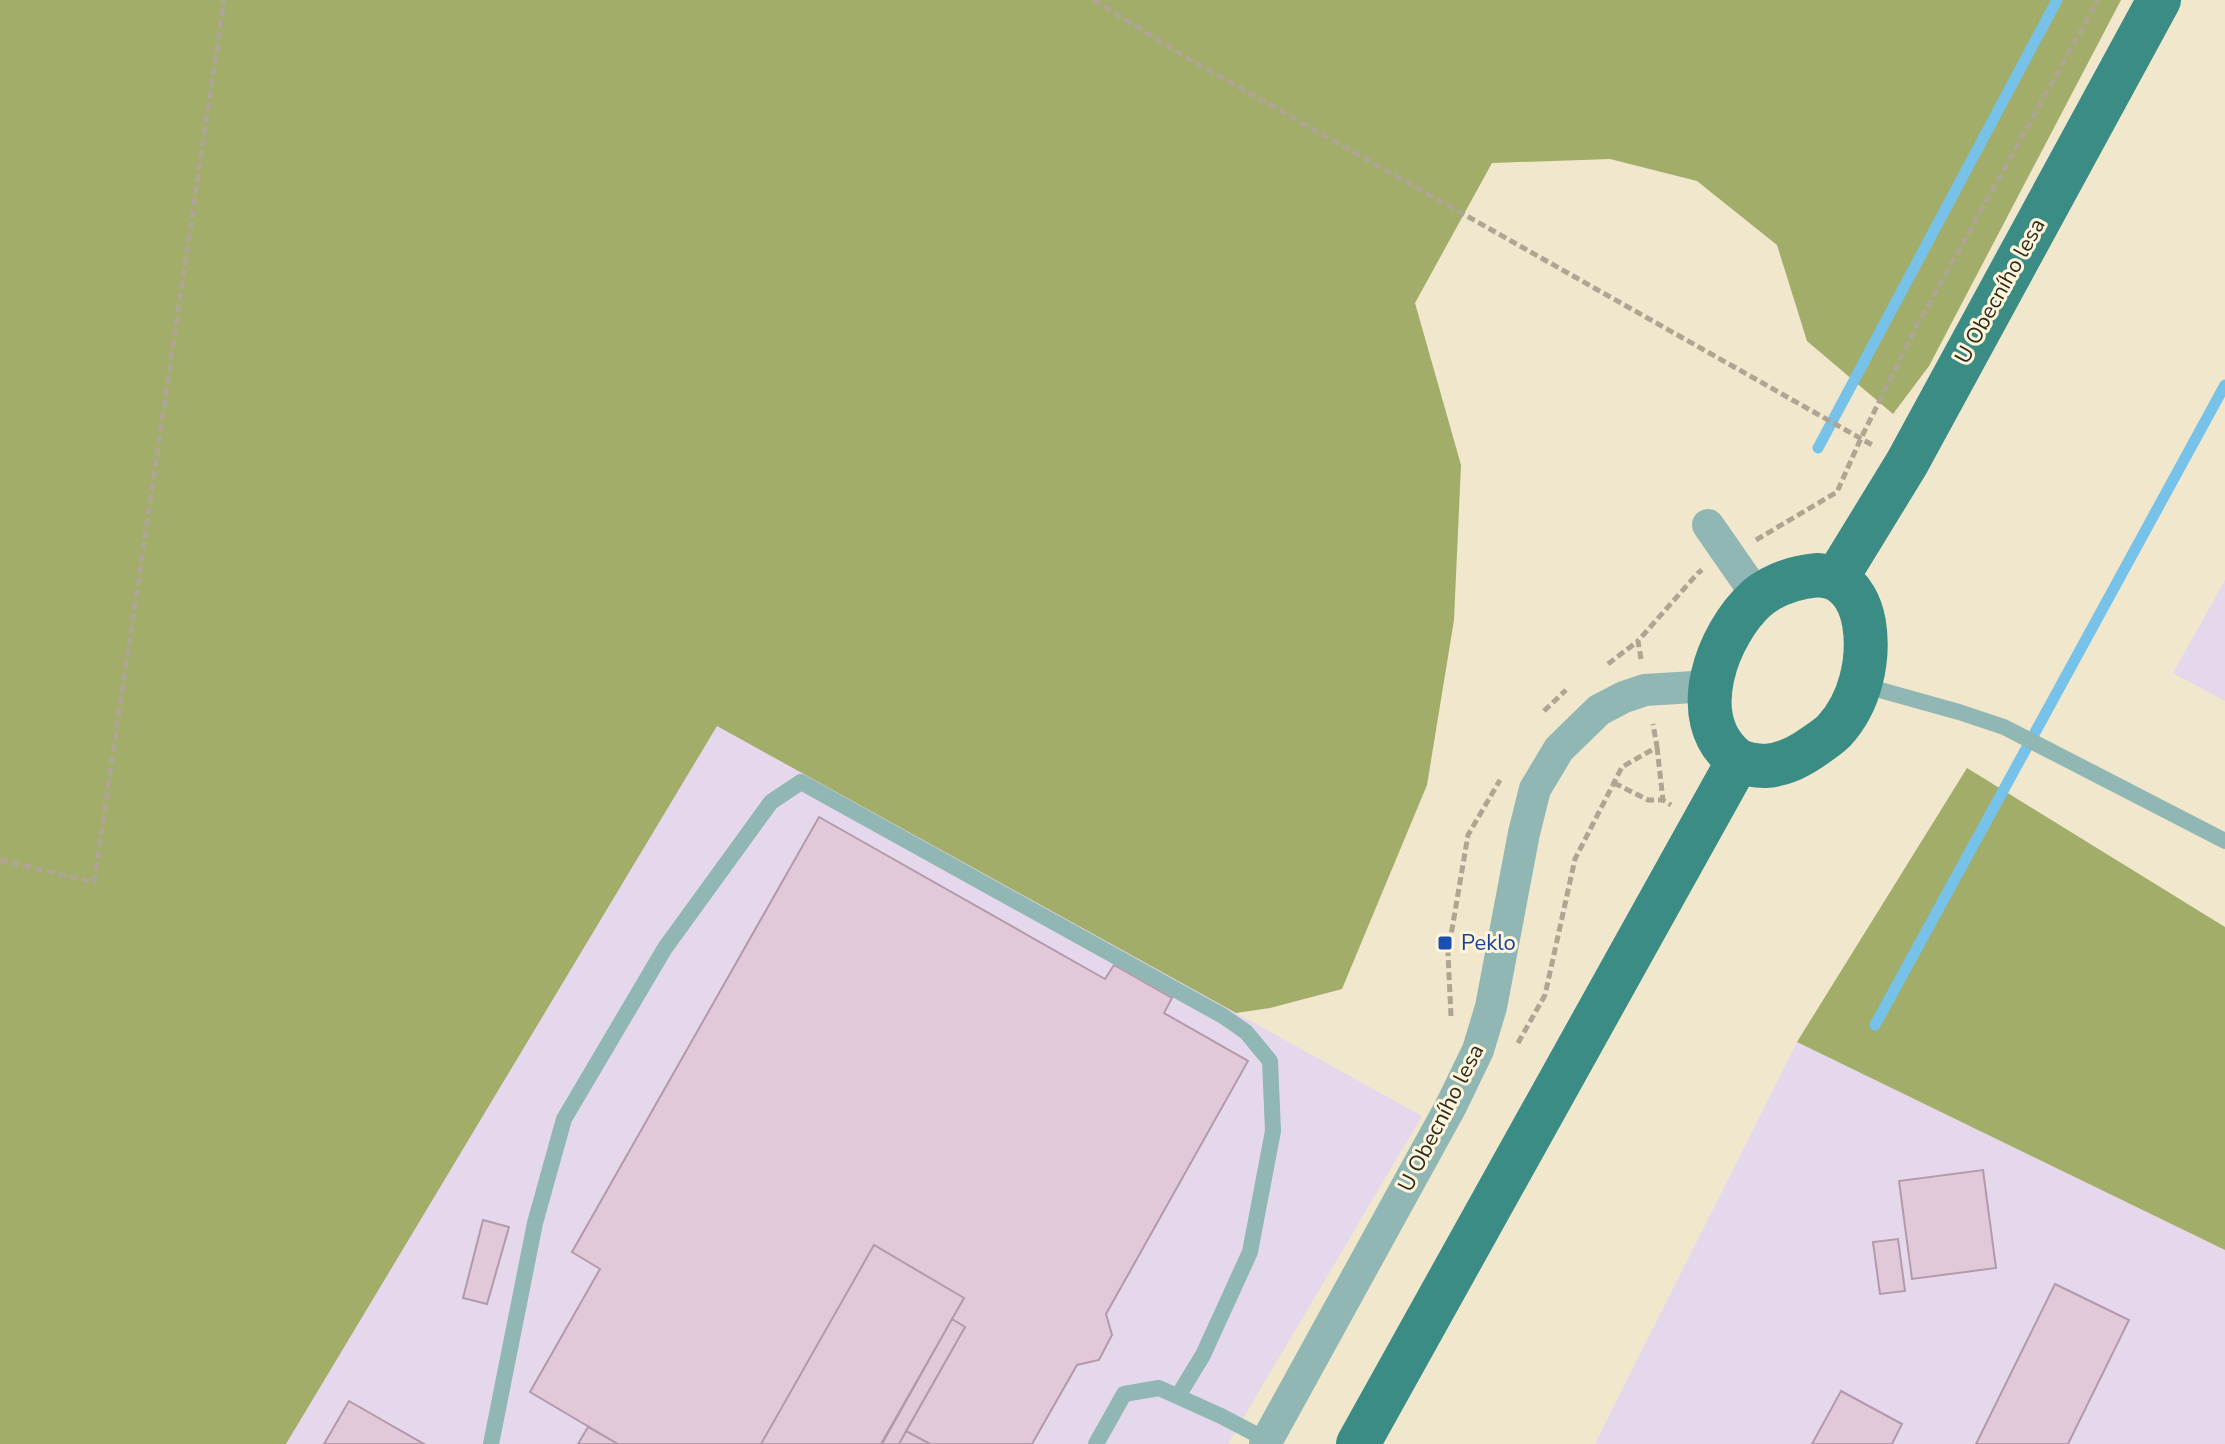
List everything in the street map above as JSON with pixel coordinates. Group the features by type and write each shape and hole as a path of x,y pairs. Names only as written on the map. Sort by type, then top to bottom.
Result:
{"main road":[{"name":"U Obecního lesa","path":"1836,579 1907,463 2159,0"},
{"path":"1818,575 1836,579 1851,592 1862,608 1866,632 1861,685 1850,709 1833,732 1797,758 1779,765 1759,766 1738,761 1721,743 1712,721 1710,686 1718,656 1736,620 1758,597 1796,577 1818,575"},
{"path":"1358,1444 1738,761"}],"street":[{"path":"1708,525 1758,597"},
{"name":"U Obecního lesa","path":"1266,1442 1451,1106 1478,1050 1491,1007 1535,789 1559,749 1599,710 1645,690 1710,686"}],"lane":[{"path":"1861,685 2004,727 2225,841"},
{"path":"491,1444 535,1223 564,1119 665,948 771,802 801,782 1223,1016 1246,1032 1270,1061 1273,1131 1250,1252 1203,1355 1178,1396"},
{"path":"1096,1444 1124,1394 1159,1388 1266,1442"}],"path":[{"path":"0,860 94,882 224,0"},
{"path":"1094,0 1182,55 1907,463"},
{"path":"1614,783 1648,800 1663,800"},
{"path":"1448,953 1468,835"}],"shaded area":[{"path":"2225,580 2225,701 2173,673"},
{"path":"717,725 1422,1116 1228,1444 286,1444"},
{"path":"1797,1042 2225,1250 2225,1444 1595,1444"}],"green space":[{"path":"0,0 2121,0 1929,366 1893,414 1807,341 1777,245 1697,181 1610,159 1492,163 1415,303 1461,465 1454,620 1427,785 1342,989 1270,1008 1236,1013 717,726 286,1444 0,1444"},
{"path":"1967,768 2225,927 2225,1250 1797,1042"}],"building":[{"path":"819,817 1105,979 1114,965 1172,998 1164,1013 1248,1061 1106,1314 1112,1335 1099,1360 1077,1365 1032,1444 930,1444 906,1431 965,1327 952,1319 964,1298 874,1245 761,1444 618,1444 530,1392 600,1269 572,1252"},
{"path":"1983,1170 1996,1268 1912,1279 1899,1181"},
{"path":"483,1220 509,1227 487,1304 463,1298"},
{"path":"1898,1239 1905,1291 1880,1294 1873,1242"},
{"path":"874,1245 964,1298 881,1444 761,1444"},
{"path":"2055,1284 2129,1320 2068,1444 1976,1444"},
{"path":"952,1319 965,1327 899,1444 882,1444"},
{"path":"1841,1391 1902,1424 1892,1444 1812,1444"},
{"path":"349,1401 424,1444 324,1444"},
{"path":"588,1427 618,1444 578,1444"},
{"path":"906,1431 930,1444 899,1444"}],"waterway":[{"path":"1818,448 2057,0"},
{"path":"1875,1025 2225,385"}],"place":[{"name":"Peklo","path":"1445,943"}]}
